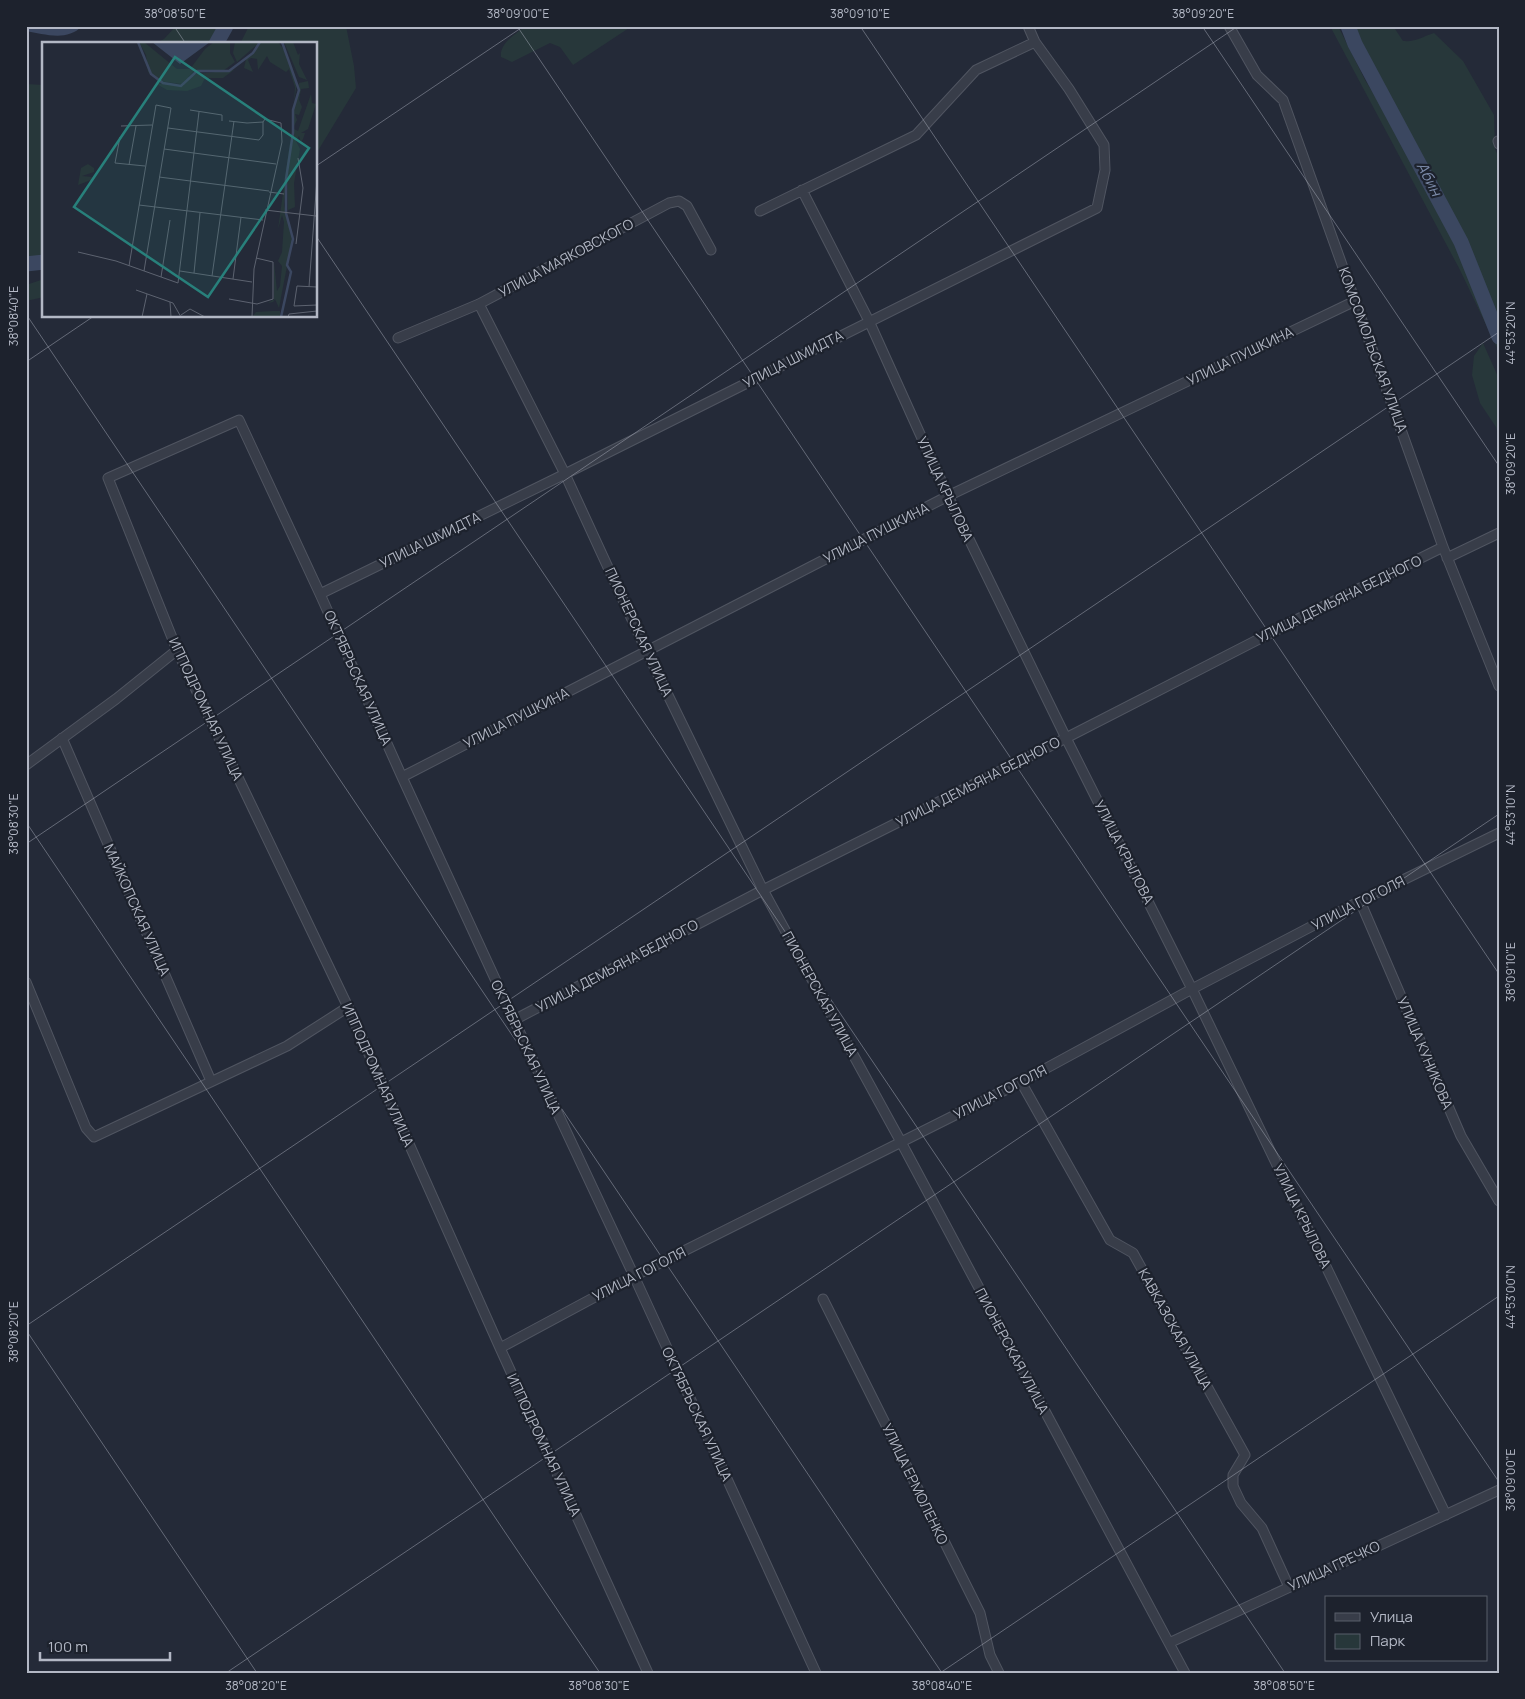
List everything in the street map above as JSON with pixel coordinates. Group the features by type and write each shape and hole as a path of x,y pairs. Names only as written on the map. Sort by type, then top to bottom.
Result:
{"street":[{"path":"760,211 916,135 976,70 1035,42 1028,26"},
{"name":"КОМСОМОЛЬСКАЯ УЛИЦА","path":"1229,26 1257,75 1284,100 1447,558 1499,686"},
{"name":"УЛИЦА ШМИДТА","path":"320,594 565,474 1097,208 1105,170 1104,145 1069,89 1035,42"},
{"name":"УЛИЦА КРЫЛОВА","path":"802,190 869,321 948,496 1066,738 1192,989 1446,1515"},
{"name":"УЛИЦА МАЯКОВСКОГО","path":"398,338 479,304 669,203 680,201 687,206 711,250"},
{"name":"УЛИЦА ПУШКИНА","path":"402,777 948,496 1356,301"},
{"name":"ПИОНЕРСКАЯ УЛИЦА","path":"479,304 565,474 646,650 764,890 1185,1673"},
{"name":"ИППОДРОМНАЯ УЛИЦА","path":"239,420 108,478 177,650 348,1007 648,1673"},
{"name":"ОКТЯБРЬСКАЯ УЛИЦА","path":"239,420 816,1673"},
{"path":"1447,558 1499,533"},
{"name":"УЛИЦА ДЕМЬЯНА БЕДНОГО","path":"514,1020 764,890 1066,738 1298,618 1443,547"},
{"path":"26,765 116,699 177,650"},
{"name":"МАЙКОПСКАЯ УЛИЦА","path":"62,738 211,1081"},
{"name":"УЛИЦА ГОГОЛЯ","path":"500,1348 634,1276 1021,1082 1192,989 1499,833"},
{"name":"УЛИЦА КУНИКОВА","path":"1360,902 1461,1136 1499,1200"},
{"path":"26,982 86,1128 94,1137 287,1046 348,1007"},
{"name":"КАВКАЗСКАЯ УЛИЦА","path":"1021,1082 1110,1240 1133,1253 1245,1455 1233,1475 1233,1486 1241,1502 1262,1528 1289,1587"},
{"name":"УЛИЦА ЕРМОЛЕНКО","path":"823,1299 980,1613 990,1655 998,1673"},
{"name":"УЛИЦА ГРЕЧКО","path":"1168,1643 1499,1490"}],"green space":[{"path":"176,26 220,26 213,42 158,42 164,39"},
{"path":"249,26 346,26 354,66 356,88 318,151 318,42 241,42"},
{"path":"526,26 632,26 573,65 560,47 550,43 512,62 501,57 505,43"},
{"path":"1330,26 1338,26 1365,80 1397,132 1454,242 1499,345 1499,352 1460,270"},
{"path":"1356,26 1393,26 1403,41 1416,40 1434,33 1463,61 1494,115 1495,149 1499,158 1499,320 1448,212 1356,32"},
{"path":"26,84 42,85 42,254 26,261"},
{"path":"42,280 42,297 26,301 26,285"},
{"path":"1483,343 1499,379 1499,440 1496,427 1480,403 1472,375 1474,356"}],"water":[{"path":"26,26 82,26 69,34 55,36 26,31"}],"waterway":[{"name":"Абин","path":"217,42 226,26"},
{"name":"Абин","path":"1348,26 1355,44 1461,242 1499,337"},
{"name":"Абин","path":"26,264 42,262"}]}
